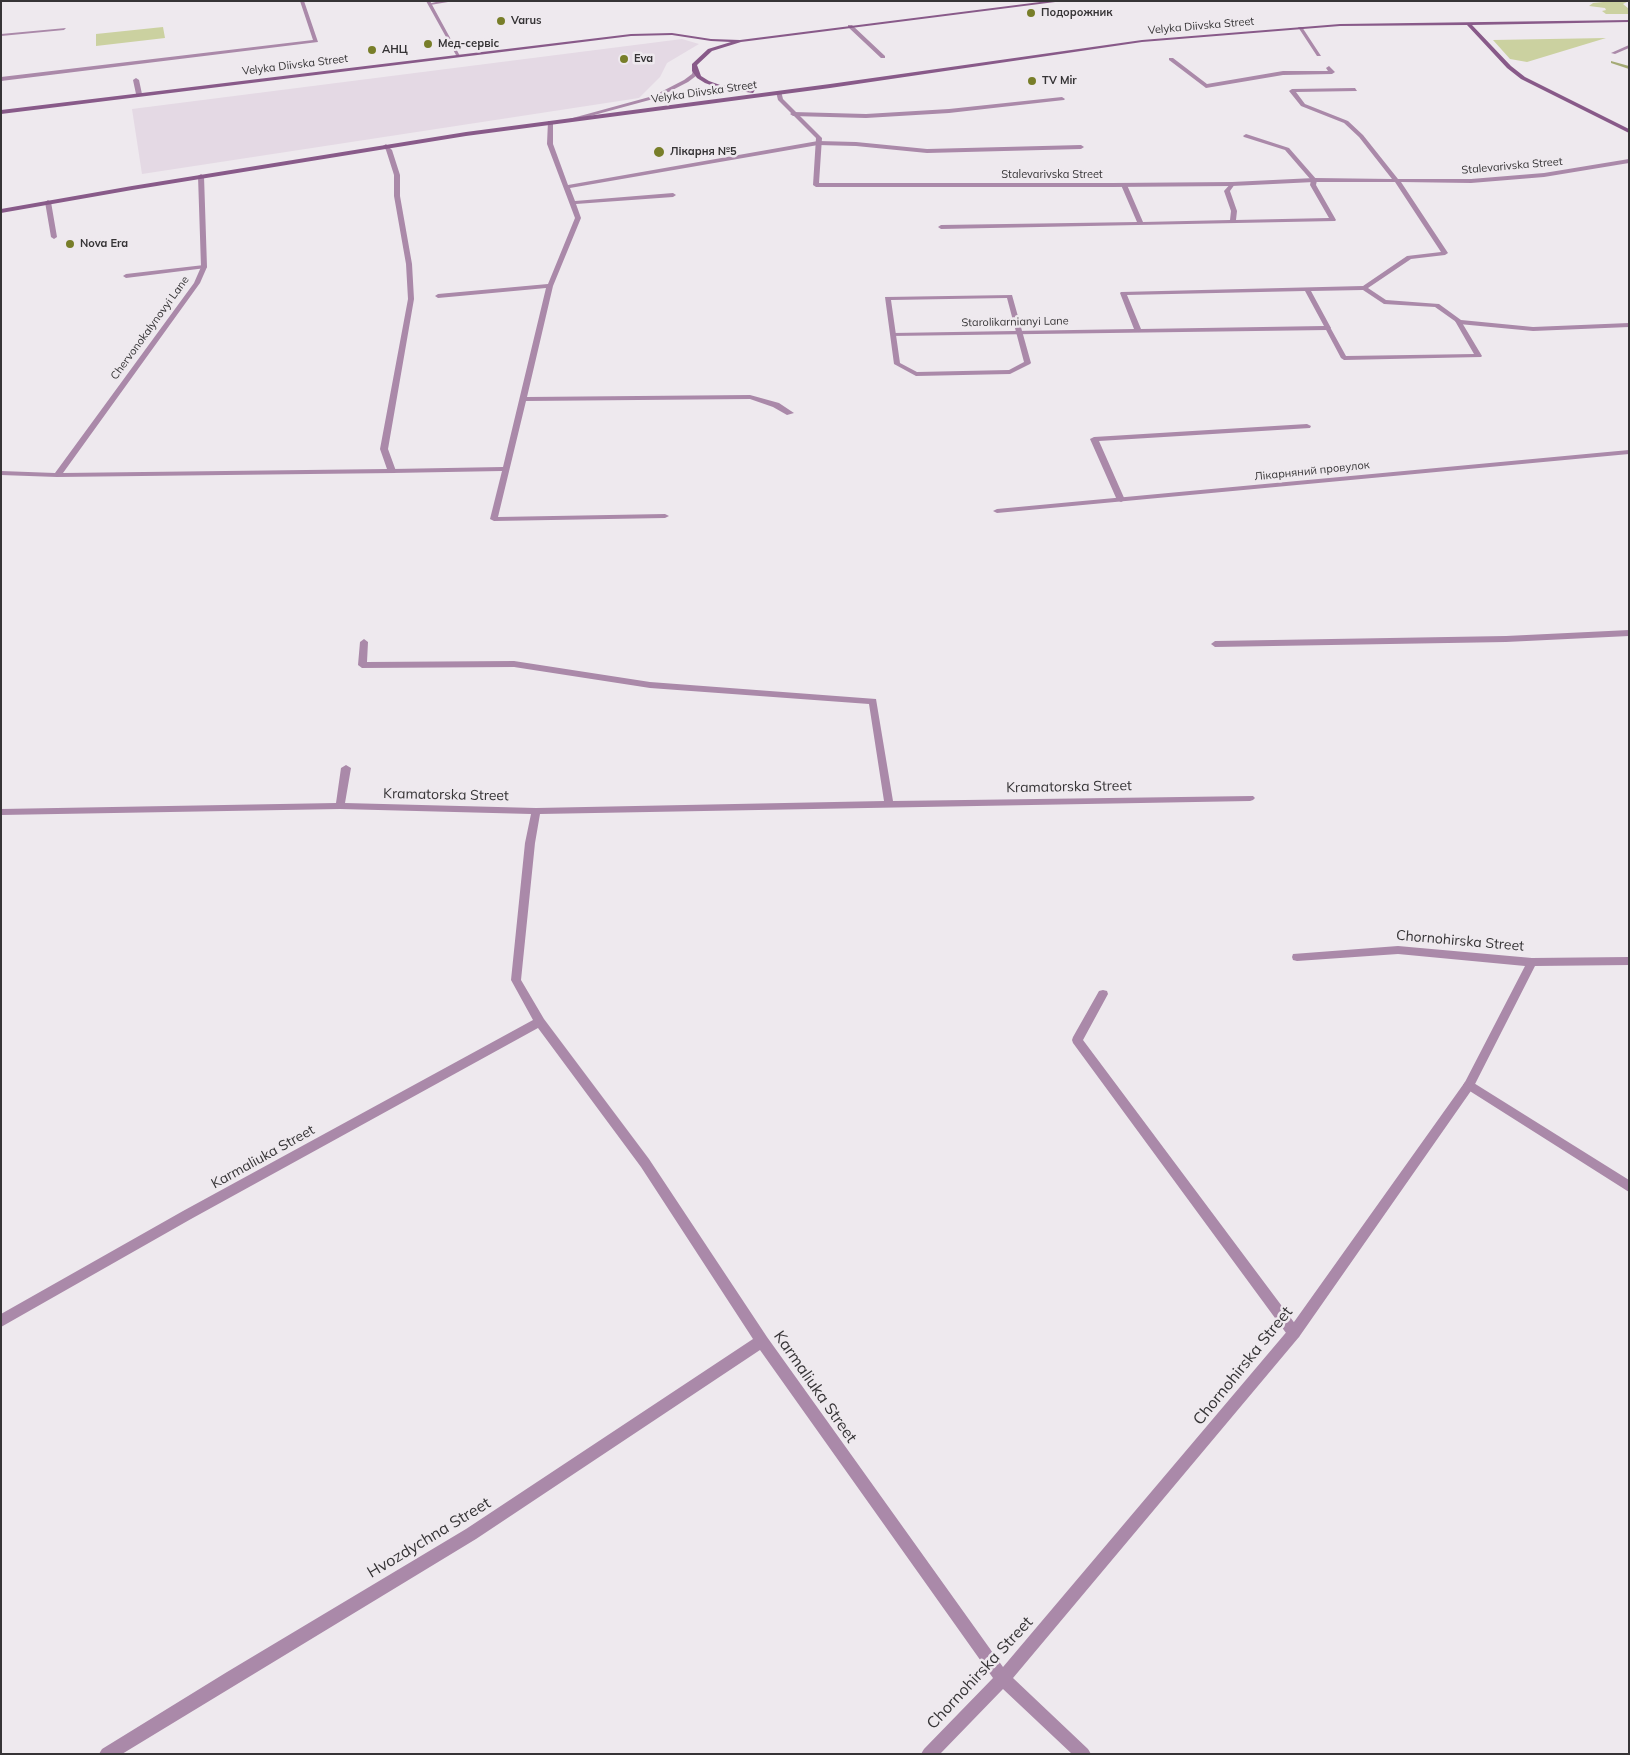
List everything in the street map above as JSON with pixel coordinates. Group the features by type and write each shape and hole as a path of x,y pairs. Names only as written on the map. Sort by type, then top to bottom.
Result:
{"main road":[{"name":"Velyka Diivska Street","path":"779,92 749,91 719,86 699,77 694,65 698,58 710,50 740,41 1060,1"},
{"name":"Velyka Diivska Street","path":"1,211 386,146 572,119 830,86 1105,46 1198,36 1359,25 1629,21"},
{"path":"1468,23 1509,67 1523,78 1629,131"},
{"name":"Velyka Diivska Street","path":"1,112 458,55 646,34 672,34 711,40 740,41"}],"street":[{"path":"1,79 133,66 316,41 302,1"},
{"path":"452,1 429,3 458,55"},
{"path":"850,26 883,57"},
{"path":"1300,28 1319,55"},
{"path":"1,35 64,29"},
{"path":"1613,52 1629,46"},
{"path":"1171,59 1206,86 1283,73 1332,72 1329,68"},
{"name":"Velyka Diivska Street","path":"572,119 654,97 686,81 694,75 695,71"},
{"path":"136,80 139,94"},
{"path":"1138,330 1123,293 1364,288 1408,257 1445,253 1397,180 1361,136 1346,122 1303,105 1292,91 1355,90"},
{"path":"779,92 780,99 793,114 819,138 818,143"},
{"path":"793,114 866,116 950,111 1062,100"},
{"path":"550,122 550,144 578,218 550,286 494,519 666,516"},
{"path":"941,227 1226,224 1233,221 1334,220 1313,185 1314,180 1287,149 1246,136"},
{"path":"566,187 818,143 856,144 927,151 1081,147"},
{"name":"Stalevarivska Street","path":"818,143 816,185 1232,184 1314,180 1471,181 1544,175 1629,161"},
{"path":"386,146 390,150 397,175 397,196 409,264 411,299 384,449 392,471"},
{"name":"Chervonokalynovyi Lane","path":"57,474 197,283 204,268 201,176"},
{"path":"1232,184 1227,191 1234,211 1233,221"},
{"path":"1124,185 1141,224"},
{"path":"572,203 673,195"},
{"path":"48,202 54,237"},
{"path":"126,276 204,268"},
{"path":"438,296 550,286"},
{"path":"1307,289 1344,358 1478,356 1458,321 1437,305 1384,302 1364,288"},
{"path":"1010,296 1020,332 1028,363 1010,372 916,374 897,364 887,298 1010,296"},
{"path":"1458,321 1533,329 1629,326"},
{"name":"Starolikarnianyi Lane","path":"893,335 1328,328"},
{"path":"523,399 750,397 776,405 790,414"},
{"path":"1121,500 1094,439 1307,426"},
{"name":"Лікарняний провулок","path":"997,511 1501,462 1629,452"},
{"path":"1,473 506,469"},
{"path":"1215,644 1506,640 1629,633"},
{"path":"364,642 362,664 514,664 650,685 873,701 889,804"},
{"path":"340,806 346,768"},
{"name":"Kramatorska Street","path":"1,812 340,806 536,811 1250,798"},
{"name":"Karmaliuka Street","path":"536,811 530,843 516,980 540,1022 645,1163 762,1341 1003,1678 1083,1754"},
{"name":"Chornohirska Street","path":"1297,957 1398,950 1532,962 1629,962"},
{"name":"Chornohirska Street","path":"929,1754 1003,1678 1294,1333 1469,1085 1532,962"},
{"path":"1104,994 1077,1040 1294,1333"},
{"name":"Karmaliuka Street","path":"1,1321 187,1215 540,1022"},
{"path":"1469,1085 1629,1187"},
{"name":"Hvozdychna Street","path":"107,1754 471,1534 762,1341"}],"shaded area":[{"path":"682,39 699,44 667,63 660,77 639,98 142,174 132,109"}],"green space":[{"path":"1627,2 1623,4 1629,9 1629,14 1606,14 1602,11 1606,10 1605,8 1589,6 1593,3"},
{"path":"163,27 165,38 96,46 96,34"},
{"path":"1606,38 1527,62 1510,59 1493,40"}],"waterway":[{"path":"1613,62 1629,68"}],"place":[{"name":"Подорожник","path":"1031,13"},
{"name":"Varus","path":"501,21"},
{"name":"Мед-сервіс","path":"428,44"},
{"name":"АНЦ","path":"372,50"},
{"name":"Eva","path":"624,59"},
{"name":"TV Mir","path":"1032,81"},
{"name":"Лікарня №5","path":"659,152"},
{"name":"Nova Era","path":"70,244"}]}
